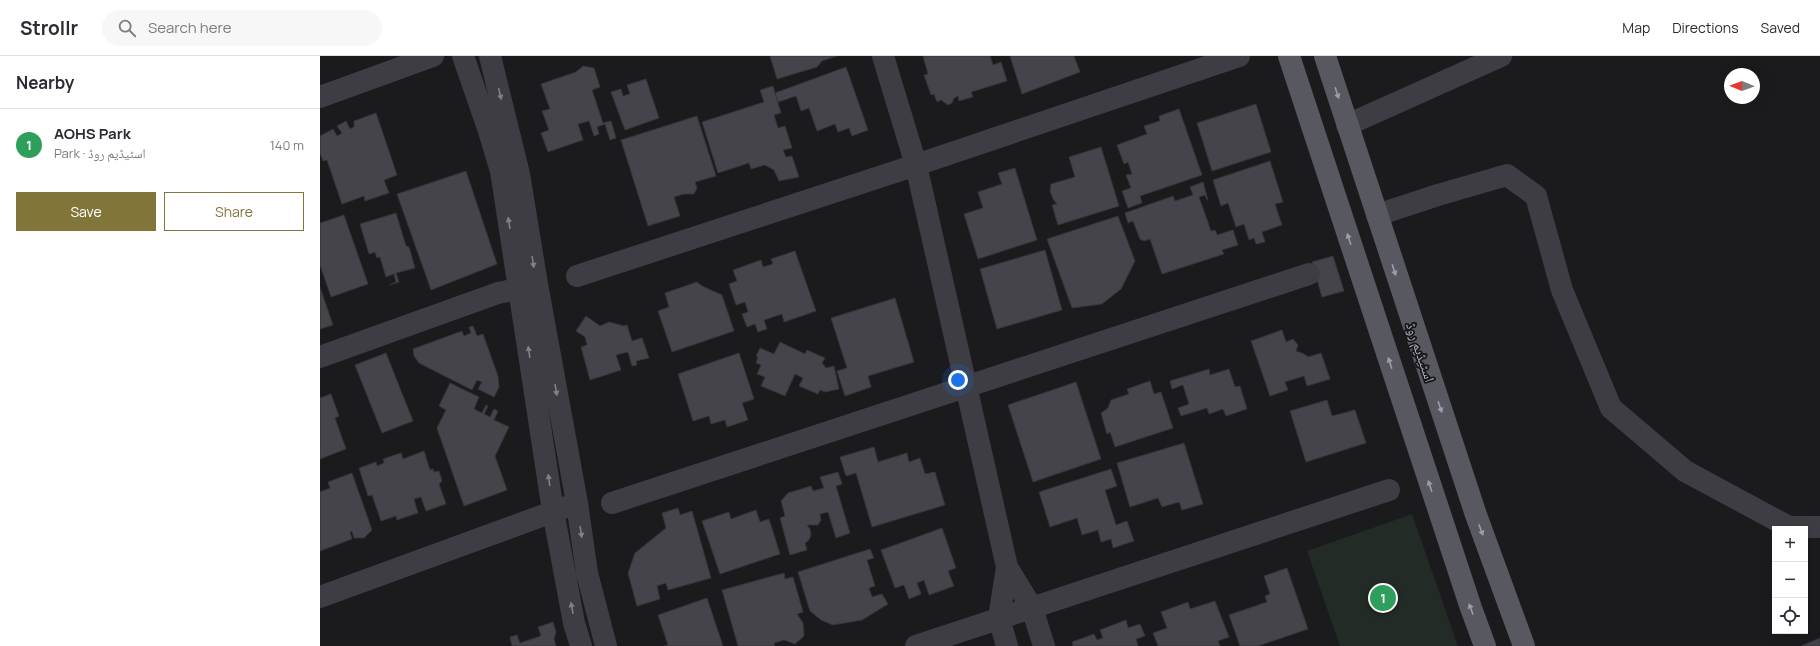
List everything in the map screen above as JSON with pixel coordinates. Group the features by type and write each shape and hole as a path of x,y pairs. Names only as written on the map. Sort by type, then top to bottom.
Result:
{"main road":[{"path":"1289,56 1471,608 1485,646"},
{"name":"اسٹیڈیم روڈ","path":"1325,56 1376,216 1476,515 1524,646"}],"street":[{"path":"320,97 434,56"},
{"path":"463,56 501,171 576,503 587,573 606,646"},
{"path":"490,56 519,174 528,286 553,511 574,623 581,646"},
{"path":"882,56 916,165 1007,567 1032,608 1044,646"},
{"path":"577,276 916,165 1239,56"},
{"path":"1347,125 1501,56"},
{"path":"1376,216 1438,195 1507,175 1536,196 1562,290 1611,408 1685,471 1789,527 1820,527"},
{"path":"612,503 967,385 1309,274"},
{"path":"320,357 498,293 528,286"},
{"path":"916,646 1389,490"},
{"path":"320,597 576,503"},
{"path":"1007,567 999,618 1007,646"}],"shaded area":[{"path":"1412,514 1458,646 1340,646 1307,551"}],"building":[{"path":"770,56 837,56 822,61 817,67 777,79"},
{"path":"923,56 990,56 993,65 1001,62 1007,81 971,92 973,97 959,101 958,96 948,105 941,100 937,102 934,94 931,95 924,75 928,74"},
{"path":"1010,56 1074,56 1080,72 1022,94"},
{"path":"583,66 594,68 600,87 592,90 603,123 611,121 616,138 610,140 605,124 597,127 599,134 594,136 589,121 578,124 583,140 548,152 541,133 549,130 542,111 550,109 541,84 576,72"},
{"path":"846,67 868,130 852,136 849,128 838,132 835,124 817,131 809,108 801,111 796,96 778,102 775,93"},
{"path":"646,79 659,118 625,130 611,92 621,89 623,96 630,94 627,85"},
{"path":"773,86 781,113 774,115 778,128 785,126 792,148 783,150 786,157 792,156 799,177 779,181 774,170 765,165 751,169 749,163 718,173 702,122 764,102 760,90"},
{"path":"1256,104 1271,152 1212,171 1197,123"},
{"path":"1179,109 1202,175 1140,196 1142,203 1128,208 1122,191 1131,188 1126,175 1132,174 1128,162 1124,164 1117,145 1147,134 1144,126 1160,121 1159,116"},
{"path":"376,113 397,175 384,180 389,193 365,201 364,196 342,204 327,160 323,161 320,153 320,136 333,129 337,136 342,133 337,126 346,121 350,129 354,127 354,121"},
{"path":"697,116 716,176 695,182 697,188 694,194 684,194 674,197 680,216 648,226 621,140"},
{"path":"1101,147 1119,206 1058,225 1052,205 1057,204 1050,191 1051,184 1075,177 1069,157"},
{"path":"1270,161 1283,202 1275,204 1282,225 1262,232 1265,242 1256,244 1254,238 1249,240 1244,224 1236,227 1228,203 1221,206 1213,180"},
{"path":"1015,168 1037,240 978,259 964,214 983,208 978,192 1002,184 998,173"},
{"path":"466,171 497,264 431,290 397,194"},
{"path":"1203,182 1208,200 1205,195 1199,197 1211,231 1215,230 1217,235 1233,230 1238,245 1222,250 1224,254 1162,274 1150,239 1144,241 1140,239 1133,221 1128,223 1125,213 1173,196 1175,201 1193,195 1190,187"},
{"path":"396,213 406,246 409,247 415,268 396,273 399,282 390,285 396,282 394,274 386,277 380,257 377,258 375,252 369,254 360,224"},
{"path":"344,215 368,284 331,297 320,265 320,223"},
{"path":"1118,216 1135,261 1121,289 1102,304 1072,308 1047,239"},
{"path":"1045,250 1062,310 997,329 980,269"},
{"path":"795,251 816,311 784,322 782,314 764,320 767,329 758,332 755,324 747,327 742,314 748,312 745,302 736,305 729,284 737,281 733,270 761,260 763,267 773,264 771,259"},
{"path":"1333,256 1344,291 1322,297 1312,262"},
{"path":"697,282 702,286 722,295 734,331 672,352 658,311 669,307 665,293"},
{"path":"320,287 333,325 320,329"},
{"path":"895,298 914,362 868,376 871,387 845,396 837,371 847,368 831,318"},
{"path":"586,316 600,326 609,322 624,326 627,325 632,341 642,338 649,358 636,361 637,365 632,366 628,352 616,355 621,370 590,380 581,347 587,345 585,337 576,331"},
{"path":"473,326 477,336 483,334 498,376 499,387 494,397 478,389 482,382 477,380 472,390 419,363 414,356 413,349 462,331 464,336 471,333 469,327"},
{"path":"1282,330 1286,342 1293,339 1298,345 1296,351 1308,357 1321,353 1330,379 1307,386 1304,376 1285,382 1288,390 1270,396 1251,341"},
{"path":"780,342 805,354 807,350 825,358 822,363 826,368 834,366 839,389 825,392 820,390 818,394 799,386 803,378 795,374 785,396 761,386 765,377 757,374 761,365 756,363 758,357 756,356 760,348 774,354"},
{"path":"386,353 413,421 382,433 355,365"},
{"path":"739,353 754,399 742,403 748,420 727,427 725,420 711,424 709,416 693,421 678,374"},
{"path":"1209,369 1210,375 1229,369 1235,387 1240,386 1247,409 1226,416 1223,409 1209,414 1207,408 1181,416 1178,408 1189,404 1183,385 1172,389 1170,381"},
{"path":"1150,381 1154,394 1161,392 1173,428 1115,447 1110,432 1107,434 1101,413 1108,408 1111,400 1129,394 1127,389"},
{"path":"1076,382 1101,459 1033,482 1008,405"},
{"path":"450,383 479,397 474,409 482,413 486,405 488,406 484,414 490,417 494,409 498,411 494,420 509,427 495,456 507,490 464,506 437,428 446,410 439,406"},
{"path":"331,394 339,416 335,418 346,449 320,459 320,398"},
{"path":"1327,400 1332,416 1355,410 1366,443 1306,462 1290,411"},
{"path":"1184,443 1203,504 1182,510 1179,502 1162,507 1158,498 1130,507 1117,463"},
{"path":"874,447 878,462 907,453 909,462 920,458 925,474 935,472 945,505 872,527 856,473 846,476 840,457"},
{"path":"424,451 430,470 433,469 434,472 439,471 442,481 439,484 446,504 426,511 421,497 414,499 418,513 397,520 396,516 381,521 372,495 368,496 359,468 376,462 377,466 384,463 383,459 401,453 403,459"},
{"path":"1111,469 1117,486 1105,490 1116,525 1127,521 1134,541 1113,548 1111,539 1101,542 1098,530 1082,535 1077,518 1050,527 1039,492"},
{"path":"838,472 842,484 836,486 850,533 836,538 828,512 820,514 821,520 818,525 807,525 810,529 811,535 809,540 805,543 807,550 790,555 780,518 785,516 781,501 788,493 811,486 813,491 824,488 820,477"},
{"path":"352,473 372,530 364,538 354,538 352,531 350,532 352,539 320,551 320,492 330,488 328,482"},
{"path":"678,508 680,515 692,511 711,578 668,590 666,583 657,586 660,599 637,606 628,573 635,553 666,528 662,513"},
{"path":"756,510 760,522 769,519 780,554 720,574 702,521 729,512 731,519"},
{"path":"942,528 956,568 948,571 954,586 929,595 924,580 917,583 921,594 909,599 904,585 895,588 881,550"},
{"path":"870,549 874,558 867,560 875,586 869,588 872,597 882,594 888,604 862,620 833,625 821,620 810,611 798,572"},
{"path":"1287,568 1308,629 1258,646 1240,646 1229,615 1267,602 1265,596 1270,594 1264,576"},
{"path":"784,573 785,579 793,577 803,612 797,614 803,623 804,636 795,644 784,640 774,643 775,646 738,646 722,590"},
{"path":"707,598 723,646 664,646 668,645 658,615"},
{"path":"1215,601 1229,637 1218,641 1220,646 1158,646 1153,633 1167,628 1161,612 1188,602 1190,609"},
{"path":"1126,620 1128,628 1140,624 1145,636 1136,639 1138,646 1073,646 1072,642 1094,634 1097,640 1103,638 1100,630"},
{"path":"553,622 556,632 554,639 556,646 512,646 510,637 517,635 520,643 541,636 538,627"},
{"path":"1820,638 1820,646 1801,646"}],"place":[{"name":"AOHS Park","path":"1383,598"}]}
